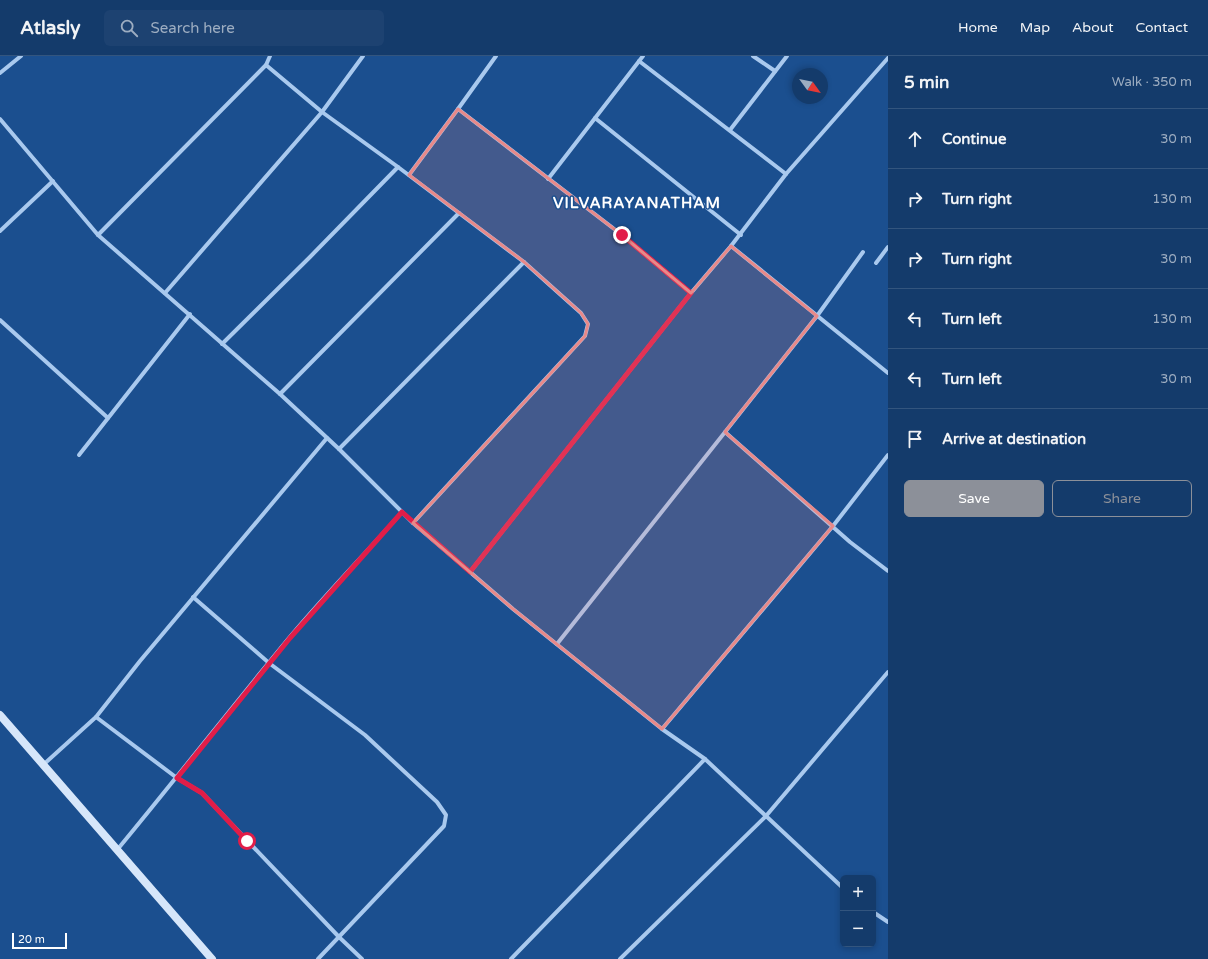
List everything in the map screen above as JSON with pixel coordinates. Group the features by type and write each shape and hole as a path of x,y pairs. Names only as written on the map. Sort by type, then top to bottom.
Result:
{"street":[{"path":"0,73 21,56"},
{"path":"98,235 266,64 270,56"},
{"path":"165,293 322,112 363,56"},
{"path":"409,175 436,136 458,109 496,56"},
{"path":"548,179 643,56"},
{"path":"753,56 775,71"},
{"path":"730,130 787,56"},
{"path":"470,572 691,293 731,246 786,174 888,58"},
{"path":"639,60 786,174"},
{"path":"266,64 322,112 409,175 524,262 580,312 588,324 585,336 414,523"},
{"path":"458,109 622,235 691,293"},
{"path":"595,118 740,234"},
{"path":"0,119 98,235 280,394 339,449 414,523 470,572 557,644 662,729 705,759 840,885"},
{"path":"222,344 398,167"},
{"path":"0,231 53,181"},
{"path":"280,394 459,213"},
{"path":"731,246 888,373"},
{"path":"876,263 888,247"},
{"path":"557,644 817,316 863,252"},
{"path":"339,449 524,262"},
{"path":"79,455 190,314"},
{"path":"0,320 108,418"},
{"path":"725,432 850,542 888,571"},
{"path":"42,765 96,717 140,661 327,438"},
{"path":"662,729 833,526 888,455"},
{"path":"117,850 290,638 402,512"},
{"path":"193,597 269,663 365,735 437,802 446,815 444,826 318,959"},
{"path":"620,959 766,816 888,672"},
{"path":"0,715 212,959"},
{"path":"96,717 177,778 202,793 339,937 362,959"},
{"path":"511,959 705,759"},
{"path":"876,914 888,922"}],"highlighted area":[{"path":"458,109 622,235 691,293 731,246 817,316 725,432 833,526 662,729 513,609 413,523 585,336 588,324 581,313 524,262 409,175"}],"district":[{"name":"VILVARAYANATHAM","path":"637,203"}],"route":[{"path":"247,841 202,793 177,778 290,638 402,512 470,572 691,293 622,235"}]}
